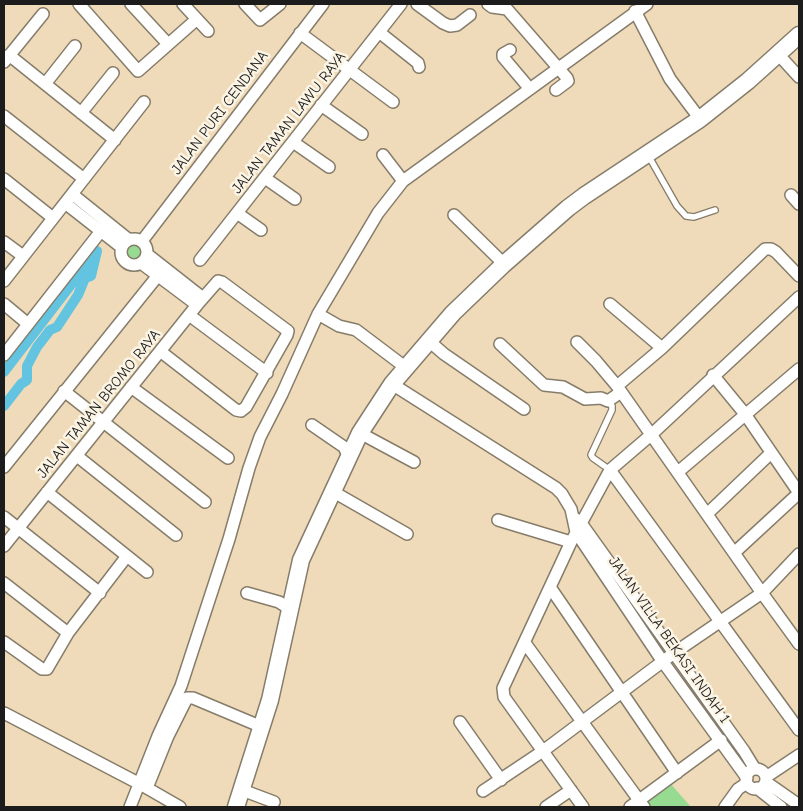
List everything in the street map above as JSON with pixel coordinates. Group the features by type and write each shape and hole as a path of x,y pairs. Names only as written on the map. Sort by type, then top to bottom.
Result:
{"main road":[{"path":"236,807 277,674 301,560 360,433 392,384 453,313 504,264 584,196 700,119 799,35"}],"street":[{"path":"79,4 138,71 197,19"},
{"path":"131,4 168,44"},
{"path":"184,4 208,31"},
{"path":"245,4 260,20 280,4"},
{"name":"JALAN PURI CENDANA","path":"142,241 323,4"},
{"name":"JALAN TAMAN LAWU RAYA","path":"200,260 401,4"},
{"path":"417,4 450,26 457,25 470,14"},
{"path":"488,4 492,7 508,9 568,80 556,90"},
{"path":"144,786 158,736 181,686 229,540 255,450 266,422 282,394 318,314 378,213 403,181 647,4"},
{"path":"635,11 670,79 700,119"},
{"path":"43,14 6,59 45,84 115,140"},
{"path":"378,32 418,63 419,67"},
{"path":"300,33 393,102"},
{"path":"45,84 75,46"},
{"path":"510,50 503,54 503,57 530,89"},
{"path":"778,54 799,78"},
{"path":"80,113 113,73"},
{"path":"4,280 144,102"},
{"path":"321,105 362,134"},
{"path":"4,116 84,179"},
{"path":"293,142 329,167"},
{"path":"383,155 403,181"},
{"path":"265,178 295,199"},
{"path":"4,179 53,218"},
{"path":"791,195 799,204"},
{"path":"69,198 124,243"},
{"path":"69,198 101,231 124,243"},
{"path":"237,212 261,230"},
{"path":"454,215 504,264"},
{"path":"4,355 101,231"},
{"path":"135,238 142,241 146,247 144,258 134,265 126,262 121,256 124,243 135,238"},
{"path":"4,242 22,256"},
{"path":"500,344 544,385 563,387 585,399 601,398 608,401 765,250 771,249 776,252 799,276"},
{"path":"144,258 200,301"},
{"path":"4,467 161,272"},
{"name":"JALAN TAMAN BROMO RAYA","path":"4,546 218,281 222,282 288,332 267,372"},
{"path":"583,807 503,694 503,688 525,643 575,528 610,470 652,434 713,375 799,297"},
{"path":"4,304 28,324"},
{"path":"610,304 662,348"},
{"path":"318,314 339,326 356,330 405,367"},
{"path":"160,351 239,411 245,410 267,372 189,315"},
{"path":"429,341 444,354 524,409"},
{"path":"577,342 596,361 619,389 799,644"},
{"path":"678,472 799,369"},
{"path":"713,375 745,414 799,493 734,553"},
{"name":"JALAN VILLA BEKASI INDAH 1","path":"392,384 556,488 567,500 575,528 663,662 721,740 781,807"},
{"path":"131,387 228,458"},
{"path":"64,391 205,502"},
{"path":"312,425 341,444 349,457"},
{"path":"360,433 414,462"},
{"path":"707,514 771,453"},
{"path":"76,456 176,535"},
{"path":"610,470 799,730"},
{"path":"332,491 407,534"},
{"path":"47,492 147,572"},
{"path":"4,517 100,593"},
{"path":"498,520 575,528"},
{"name":"JALAN VILLA BEKASI INDAH 1","path":"575,528 674,653 755,769 749,772 757,782 799,805"},
{"path":"483,791 543,751 674,653 762,593 799,554"},
{"path":"4,642 42,669 47,669 68,633 127,556"},
{"path":"4,583 68,633"},
{"path":"550,587 677,773"},
{"path":"247,593 279,602 290,609"},
{"path":"525,643 583,722 638,805 721,740"},
{"path":"181,686 192,698 262,727"},
{"path":"130,807 144,786 182,705 187,698 192,698"},
{"path":"4,713 144,786 180,807"},
{"path":"460,722 501,780"},
{"path":"725,807 738,789 757,782 799,756"},
{"path":"242,790 274,802"},
{"path":"546,807 571,790"}],"lane":[{"path":"648,154 677,206 686,216 694,217 715,210"},
{"path":"608,401 612,406 612,410 591,455 610,470"}],"green space":[{"path":"72,194 131,238 138,239 144,243 147,254 138,264 126,262 121,256 120,251 65,203"},
{"path":"670,783 691,807 650,807 644,800"}],"waterway":[{"path":"4,372 97,251 91,276 85,278 78,295 57,327 50,330 37,347 27,366 27,380 21,384 4,406"}]}
